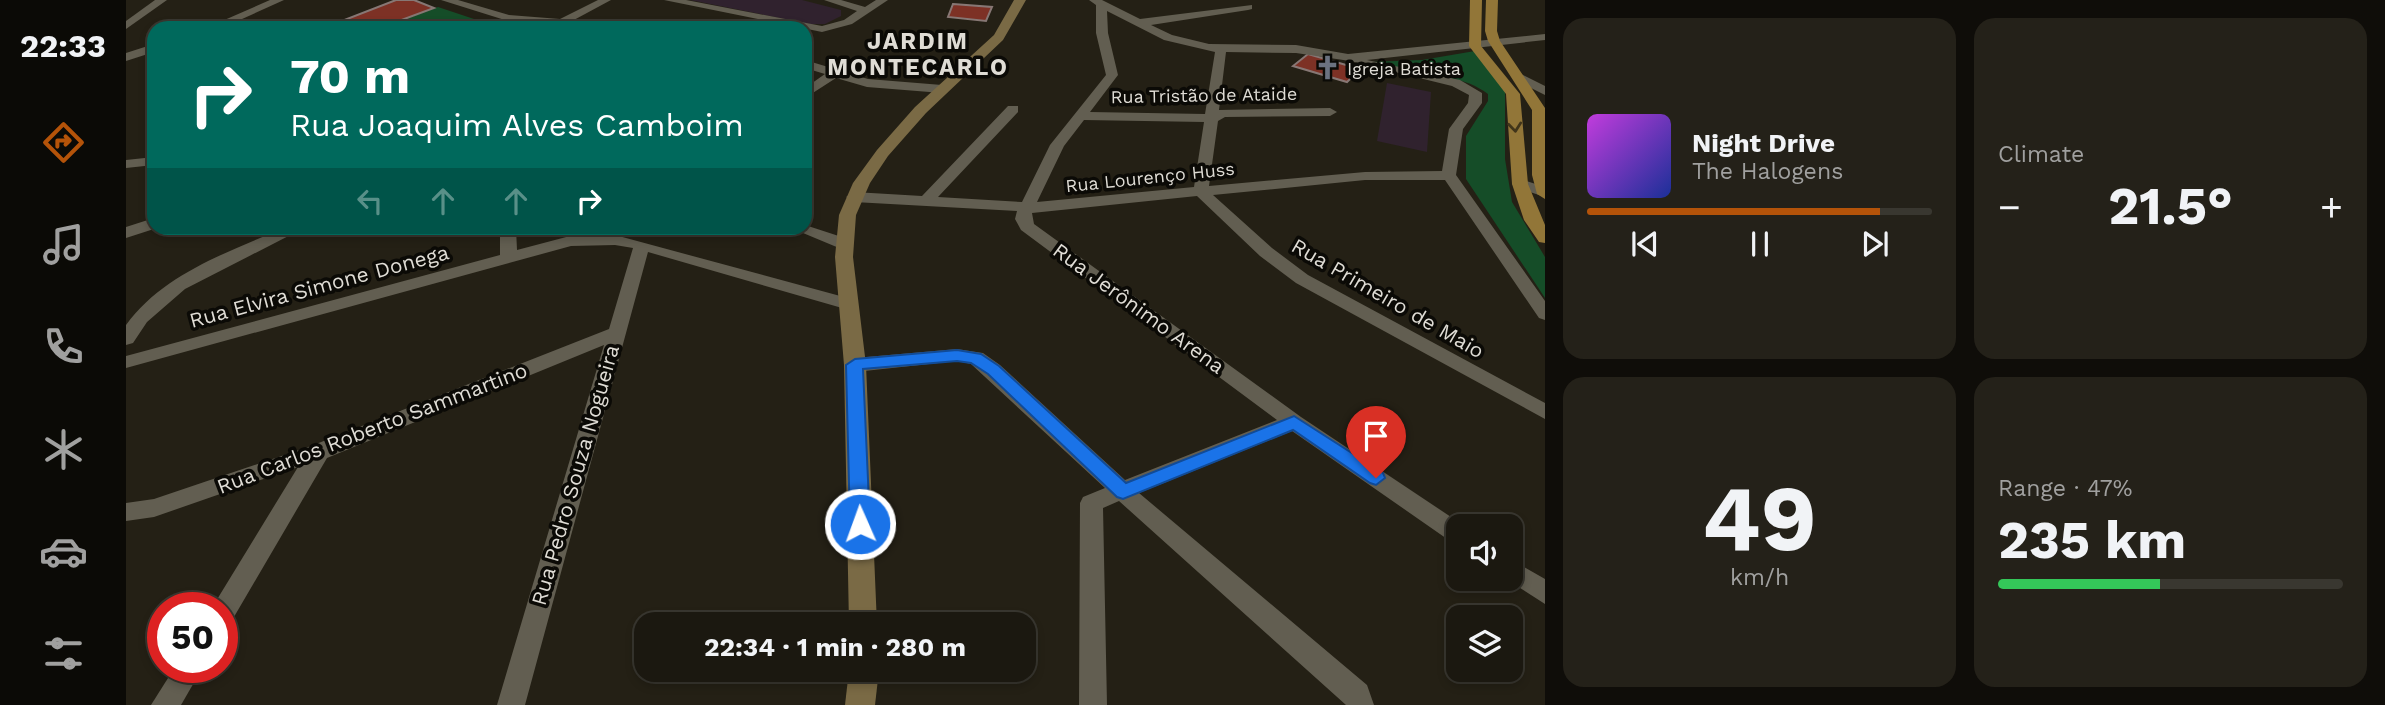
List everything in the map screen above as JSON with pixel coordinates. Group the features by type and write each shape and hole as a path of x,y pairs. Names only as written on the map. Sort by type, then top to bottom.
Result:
{"main road":[{"path":"863,612 855,365 845,244 846,221 853,197 876,164 942,89 998,39 1011,22 1020,0"},
{"path":"1476,0 1475,46 1513,94 1520,184 1533,220 1545,238"},
{"path":"1492,0 1491,31 1494,41 1542,109 1540,175 1545,192"},
{"path":"860,705 863,682"}],"street":[{"path":"126,26 162,0"},
{"path":"229,21 279,0"},
{"path":"446,0 508,18 548,21"},
{"path":"564,21 606,0"},
{"path":"669,0 780,21"},
{"path":"829,0 865,10"},
{"path":"812,27 822,29 848,22 883,0"},
{"path":"1098,2 1180,41 1221,48 1296,49 1348,58 1373,67 1456,83 1476,93 1475,103 1456,130 1449,175 1545,314"},
{"path":"1029,207 1057,145 1112,75 1098,2"},
{"path":"1139,23 1248,7"},
{"path":"1348,58 1545,37"},
{"path":"1201,192 1221,48"},
{"path":"126,57 147,50"},
{"path":"812,66 881,85 942,89"},
{"path":"812,89 833,74"},
{"path":"1517,76 1545,91"},
{"path":"926,201 1013,109"},
{"name":"Rua Tristão de Ataide","path":"1078,116 1213,118 1223,113 1330,112"},
{"path":"126,164 147,162"},
{"name":"Rua Lourenço Huss","path":"853,197 1029,207 1365,176 1449,175"},
{"path":"1520,184 1545,192"},
{"name":"Rua Primeiro de Maio","path":"1201,192 1266,252 1302,279 1545,412"},
{"name":"Rua Jerônimo Arena","path":"1029,207 1023,219 1027,227 1294,422 1446,526"},
{"path":"126,233 147,226"},
{"path":"812,233 845,244"},
{"path":"126,339 142,315 182,284 282,235"},
{"path":"509,235 509,257"},
{"name":"Rua Elvira Simone Donega","path":"126,362 570,241 615,240 642,245 849,304"},
{"name":"Rua Pedro Souza Nogueira","path":"511,705 614,334 642,245"},
{"name":"Rua Carlos Roberto Sammartino","path":"126,512 154,508 319,452 614,334"},
{"path":"855,365 957,355 976,358 1012,387 1123,492 1288,631 1357,694 1360,705"},
{"path":"1093,705 1091,503 1294,422"},
{"path":"235,592 319,452"},
{"path":"1523,578 1545,593"},
{"path":"165,705 179,683"}],"shaded area":[{"path":"690,0 802,0 841,10 841,16 825,24 795,21"},
{"path":"1387,83 1431,92 1427,152 1377,141"}],"green space":[{"path":"438,7 480,21 401,21"},
{"path":"1475,51 1505,91 1505,159 1512,202 1545,257 1545,298 1466,179 1466,136 1488,101 1488,94 1461,81 1370,62 1422,60"}],"building":[{"path":"396,0 414,0 434,8 399,21 342,21"},
{"path":"953,4 992,7 986,21 948,17"},
{"name":"Igreja Batista","path":"1308,54 1360,69 1347,82 1293,66"}],"place":[{"name":"Igreja Batista","path":"1327,68"}],"district":[{"name":"JARDIM MONTECARLO","path":"918,54"}],"route":[{"path":"860,524 855,365 927,357 957,355 976,358 993,370 1123,492 1294,422 1376,478"}]}
